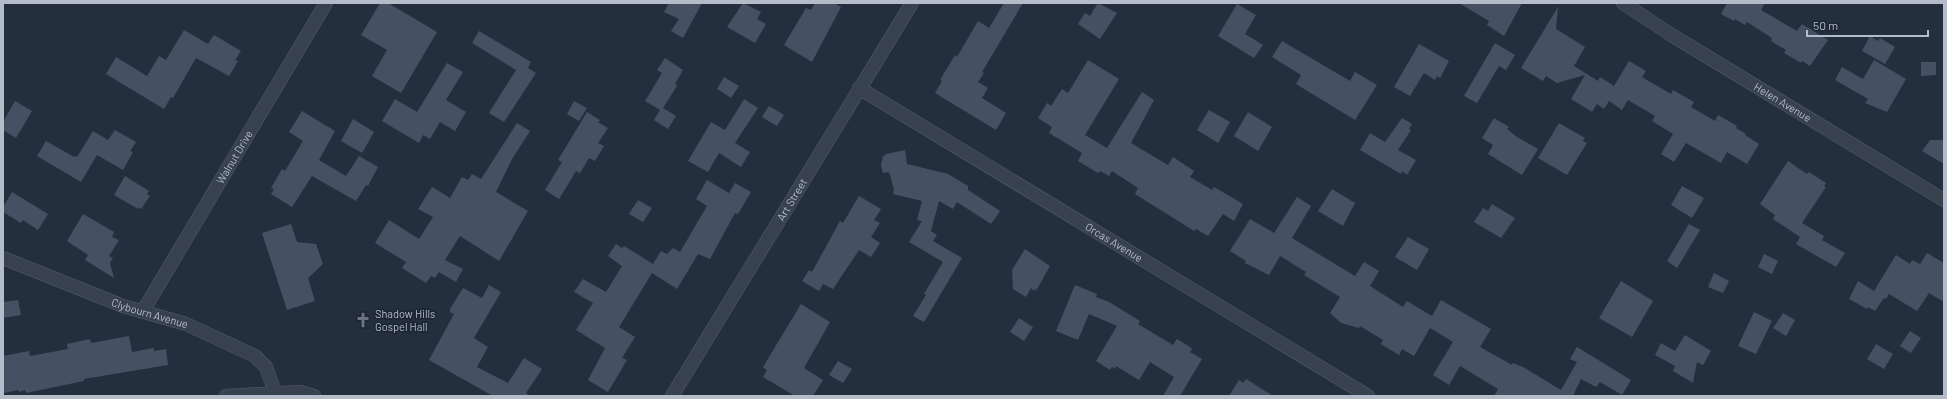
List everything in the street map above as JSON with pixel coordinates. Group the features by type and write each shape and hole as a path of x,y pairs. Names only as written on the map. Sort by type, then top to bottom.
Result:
{"street":[{"name":"Walnut Drive","path":"143,311 326,3"},
{"name":"Art Street","path":"672,396 912,3"},
{"name":"Helen Avenue","path":"1623,3 1673,36 1944,200"},
{"name":"Orcas Avenue","path":"859,88 1368,396"},
{"name":"Clybourn Avenue","path":"3,258 123,306 186,324 256,356 266,367 276,392"},
{"path":"226,396 276,392 300,392 314,396"}],"building":[{"path":"380,3 388,3 437,32 401,93 372,76 387,50 361,35"},
{"path":"669,3 702,3 683,38 671,31 679,19 664,12"},
{"path":"743,3 761,12 757,19 766,24 755,43 727,27"},
{"path":"815,3 834,3 841,7 812,62 784,45 806,8 811,10"},
{"path":"1004,3 1023,3 982,72 984,73 978,82 988,88 982,98 1006,113 996,130 935,93 942,81 940,80 955,55 957,57 978,21 989,28"},
{"path":"1098,3 1117,13 1100,39 1078,24 1085,13 1090,16"},
{"path":"1459,3 1522,3 1504,36 1487,25 1489,21"},
{"path":"1727,3 1765,3 1761,10 1797,31 1802,24 1828,40 1810,66 1802,61 1801,63 1784,53 1786,50 1771,41 1772,38 1747,22 1745,25 1735,19 1734,21 1721,14"},
{"path":"1237,4 1256,15 1245,34 1263,45 1254,58 1218,36"},
{"path":"1558,7 1556,29 1585,47 1574,66 1598,81 1600,77 1614,86 1629,61 1646,71 1642,77 1671,94 1673,90 1694,102 1691,107 1715,121 1718,115 1737,126 1736,128 1759,144 1747,164 1727,152 1721,163 1686,143 1674,162 1661,154 1673,134 1652,121 1655,116 1628,100 1622,110 1609,101 1604,109 1597,104 1592,112 1571,99 1585,75 1557,83 1546,76 1543,81 1521,68"},
{"path":"184,30 208,44 214,35 241,51 235,60 238,61 229,76 196,58 173,98 171,97 164,109 106,74 116,57 147,76 159,56 166,60"},
{"path":"479,31 531,62 528,68 536,73 504,122 489,113 516,70 472,43"},
{"path":"1870,36 1878,41 1880,38 1895,47 1885,64 1862,51"},
{"path":"1282,41 1350,81 1355,72 1377,85 1355,120 1296,84 1301,75 1272,57"},
{"path":"1495,43 1515,55 1506,70 1499,66 1477,103 1464,96"},
{"path":"1419,44 1449,61 1440,78 1437,76 1435,80 1424,73 1410,96 1394,87"},
{"path":"665,58 683,70 675,84 677,86 663,108 676,116 668,129 654,120 660,110 645,101 662,73 657,70"},
{"path":"1088,60 1119,79 1085,135 1107,148 1142,92 1154,100 1131,143 1168,165 1173,157 1194,171 1190,177 1212,190 1214,187 1243,204 1234,221 1223,214 1208,236 1196,229 1194,231 1135,194 1138,188 1112,171 1109,176 1100,171 1098,173 1078,161 1082,153 1049,133 1052,127 1038,118 1047,103 1051,106 1062,89 1068,93"},
{"path":"1874,60 1906,79 1887,112 1865,103 1868,99 1835,80 1842,67 1863,79"},
{"path":"1921,62 1936,62 1936,75 1921,76"},
{"path":"447,63 463,72 446,100 466,112 455,131 440,122 430,139 423,135 419,143 382,121 395,99 417,112"},
{"path":"724,77 739,86 731,98 717,89"},
{"path":"744,99 758,108 735,143 750,152 741,167 719,153 708,172 688,161 711,122 725,130"},
{"path":"15,101 32,111 16,138 3,130 3,122"},
{"path":"574,101 587,108 579,121 567,114"},
{"path":"769,106 784,115 777,126 762,117"},
{"path":"1209,110 1230,122 1218,143 1197,130"},
{"path":"302,111 335,131 319,160 346,176 359,156 378,167 368,186 366,185 356,201 312,176 292,207 271,194 274,189 271,188 282,169 285,171 303,141 289,132"},
{"path":"587,112 600,120 598,122 608,128 598,143 604,146 595,161 589,158 580,173 576,171 559,199 545,190 562,162 558,160"},
{"path":"1248,112 1272,127 1258,151 1234,136"},
{"path":"1402,118 1412,124 1409,129 1411,130 1398,150 1416,160 1407,175 1402,171 1401,174 1360,150 1370,133 1385,142"},
{"path":"1494,118 1509,127 1507,129 1517,137 1538,149 1522,175 1488,154 1493,145 1482,138"},
{"path":"353,119 374,132 362,153 341,141"},
{"path":"517,123 530,131 512,159 496,192 528,211 499,261 460,236 445,260 463,269 456,282 439,272 435,278 431,276 426,283 402,268 406,262 375,243 389,220 419,239 433,217 418,209 432,187 450,198 462,177 468,180 472,174 481,179"},
{"path":"1559,123 1585,138 1583,141 1587,143 1567,175 1538,158"},
{"path":"115,130 136,142 130,151 133,152 123,170 97,155 81,182 37,156 46,141 74,157 77,157 93,131 108,140"},
{"path":"1930,140 1944,140 1944,164 1922,151"},
{"path":"905,150 907,164 948,174 968,186 968,190 1000,211 991,224 957,202 953,209 939,201 931,231 937,235 933,241 962,258 924,322 913,316 943,262 909,242 922,221 917,220 922,201 893,194 894,189 889,172 883,173 881,165 883,156 886,154"},
{"path":"1788,161 1807,174 1809,172 1826,183 1824,186 1826,187 1802,223 1824,236 1822,240 1845,253 1836,267 1796,244 1800,237 1773,219 1775,215 1760,204"},
{"path":"125,176 149,191 147,194 150,196 141,209 139,207 138,209 114,195"},
{"path":"707,180 729,193 735,183 751,192 738,214 735,213 710,259 698,254 677,289 652,273 619,327 635,337 622,358 627,360 608,392 588,380 605,348 576,330 593,303 574,292 583,279 606,292 622,266 608,256 616,244 622,248 624,246 653,264 661,251 667,254 673,248 680,252 707,206 696,199"},
{"path":"1682,186 1704,198 1692,218 1671,205"},
{"path":"1332,189 1355,203 1343,226 1318,211"},
{"path":"12,192 48,214 38,230 23,220 21,223 3,212 3,207"},
{"path":"859,196 881,209 874,220 880,223 871,237 880,243 871,257 859,250 833,289 823,284 819,291 802,281 809,270 812,272 840,221 843,223"},
{"path":"1297,197 1311,206 1292,238 1355,276 1364,262 1379,271 1370,286 1403,307 1407,301 1432,316 1441,300 1491,329 1480,347 1512,365 1513,363 1523,367 1561,390 1577,362 1570,359 1577,347 1631,380 1622,395 1600,382 1596,387 1581,379 1573,396 1494,396 1498,389 1460,366 1449,385 1433,375 1453,342 1430,328 1414,356 1402,349 1399,355 1381,344 1383,340 1360,326 1359,328 1341,323 1330,313 1340,297 1304,275 1306,272 1280,256 1269,275 1245,263 1246,261 1230,251 1250,219 1274,233"},
{"path":"638,200 652,208 643,222 629,214"},
{"path":"1492,204 1515,218 1501,238 1474,222 1483,208 1488,211"},
{"path":"83,214 114,232 112,237 119,240 109,256 113,258 110,263 114,278 85,260 88,255 67,241"},
{"path":"291,224 297,242 316,244 323,264 308,278 315,301 287,310 262,233"},
{"path":"1689,224 1700,230 1677,268 1667,261"},
{"path":"1408,237 1429,249 1417,270 1395,257"},
{"path":"1025,249 1050,266 1036,291 1036,288 1034,291 1031,288 1026,297 1013,289 1012,270"},
{"path":"1927,253 1944,263 1944,302 1929,293 1917,311 1889,294 1886,299 1884,298 1875,311 1868,307 1867,309 1849,299 1858,281 1874,291 1896,255 1910,264 1912,260 1920,264"},
{"path":"1764,254 1778,261 1772,274 1758,267"},
{"path":"1714,273 1729,281 1723,293 1708,287"},
{"path":"1621,281 1653,301 1632,337 1599,318"},
{"path":"489,285 501,292 474,338 488,347 477,367 508,383 524,358 542,369 526,393 531,396 493,396 429,360 454,314 450,312 450,309 463,288 482,298"},
{"path":"1075,285 1097,294 1096,297 1109,302 1140,321 1138,324 1173,345 1177,339 1192,349 1190,352 1202,359 1180,396 1163,396 1174,377 1150,362 1139,380 1116,366 1115,369 1112,367 1110,370 1096,361 1117,326 1089,314 1078,340 1056,331"},
{"path":"18,300 21,315 3,318 3,302"},
{"path":"801,304 830,322 804,368 823,380 813,396 795,396 763,377 767,370 763,367"},
{"path":"1754,312 1772,321 1756,354 1738,346"},
{"path":"1783,313 1795,320 1786,336 1773,328"},
{"path":"1019,318 1033,327 1024,341 1010,332"},
{"path":"1910,331 1921,338 1911,353 1900,346"},
{"path":"1685,335 1711,351 1703,365 1697,362 1693,383 1673,371 1675,366 1655,355 1661,343 1675,351"},
{"path":"129,336 132,352 154,348 154,351 166,349 168,365 84,379 84,381 26,393 25,390 19,392 19,390 3,393 3,356 29,351 30,356 68,349 67,344 90,339 91,343"},
{"path":"1876,344 1893,354 1884,369 1867,359"},
{"path":"838,361 852,369 843,383 829,375"},
{"path":"1246,379 1273,396 1229,396 1239,380 1243,383"}],"place":[{"name":"Shadow Hills Gospel Hall","path":"363,320"}]}
